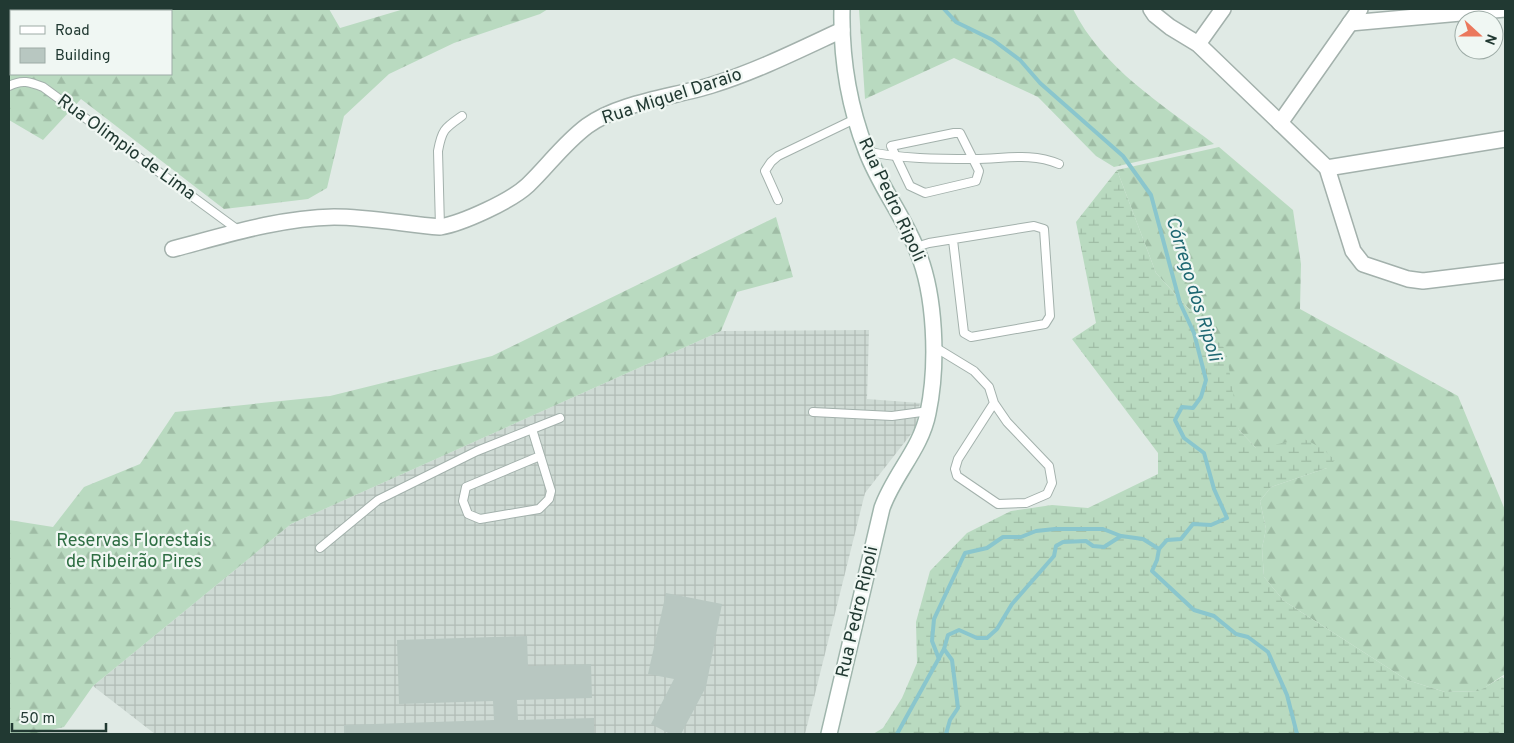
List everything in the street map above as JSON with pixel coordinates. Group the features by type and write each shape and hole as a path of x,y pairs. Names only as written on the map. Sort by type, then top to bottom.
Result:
{"street":[{"name":"Rua Pedro Ripoli","path":"830,734 882,508 887,494 923,435 928,411 932,346 930,299 916,247 881,184 866,151 855,119 849,92 842,30 842,9"},
{"path":"1151,9 1155,15 1170,27 1198,44 1328,168 1353,251 1363,264 1408,279 1423,281 1505,271"},
{"path":"1198,44 1223,9"},
{"path":"1280,123 1360,9"},
{"path":"1350,23 1505,9"},
{"name":"Rua Miguel Daraio","path":"173,249 238,230 305,219 335,217 440,227 455,225 479,214 527,186 561,147 588,125 614,112 751,72 842,30"},
{"path":"1328,168 1505,139"}],"lane":[{"name":"Rua Olimpio de Lima","path":"9,86 16,82 27,81 43,87 238,230"},
{"path":"440,227 438,151 440,140 443,129 462,116"},
{"path":"778,200 766,171 771,162 778,156 855,119"},
{"path":"960,133 979,171 976,182 925,193 910,186 895,156 891,146 960,133"},
{"path":"866,151 895,156 974,159 1032,156 1058,164"},
{"path":"916,247 953,240 1034,226 1044,228 1050,316 1045,324 971,337 964,333 953,240"},
{"path":"932,346 982,378 989,387 994,402 1007,422 1049,466 1052,483 1047,494 1026,503 998,504 957,476 955,469 958,459 994,402"},
{"path":"813,412 892,416 928,411"},
{"path":"320,548 378,500 478,452 560,418"},
{"path":"532,429 551,491 549,499 540,509 480,520 468,514 463,501 466,487 540,456"}],"shaded area":[{"path":"869,330 867,399 920,403 915,429 865,493 805,734 155,734 93,686 291,524 721,331"}],"green space":[{"path":"9,9 329,9 340,28 404,9 548,9 540,14 454,43 389,74 344,116 327,188 308,199 224,209 81,99 43,140 9,120"},
{"path":"859,9 1073,9 1100,50 1117,68 1154,100 1214,144 1114,167 1096,156 1038,97 954,58 865,99"},
{"path":"1219,147 1293,210 1301,264 1300,309 1458,396 1505,510 1505,674 1480,691 1445,692 1407,680 1284,601 1264,577 1262,548 1266,529 1260,501 1271,487 1327,468 1256,448 1239,430 1190,310 1156,273 1117,170"},
{"path":"1117,170 1156,273 1226,350 1239,430 1256,448 1304,439 1322,448 1335,460 1327,468 1271,487 1260,501 1266,529 1262,548 1264,577 1284,601 1407,680 1445,692 1479,691 1502,677 1505,679 1505,734 873,734 883,728 902,698 917,663 916,622 930,571 967,533 1011,511 1052,505 1088,508 1158,474 1158,453 1072,339 1096,323 1076,222"},
{"name":"Reservas Florestais de Ribeirão Pires","path":"776,217 793,277 737,292 721,331 291,524 93,686 64,727 33,734 9,734 9,520 53,527 84,487 140,464 175,412 330,396 492,356"}],"building":[{"path":"666,593 722,604 706,687 681,734 670,734 651,724 674,679 648,674"},
{"path":"527,636 528,666 591,664 592,698 517,700 518,720 594,718 594,734 344,734 344,725 494,720 493,701 399,704 397,640"}],"waterway":[{"name":"Córrego dos Ripoli","path":"897,734 944,649 948,635 959,630 977,638 987,638 997,629 1012,604 1054,556 1056,546 1063,542 1086,541 1093,546 1104,547 1121,536 1143,539 1159,549 1167,540 1181,539 1193,524 1211,525 1227,518 1214,489 1204,453 1184,438 1175,420 1182,407 1193,408 1201,397 1206,380 1194,333 1180,303 1151,195 1123,156 1040,83 1020,60 993,40 956,22 944,9"},
{"name":"Córrego dos Ripoli","path":"939,659 932,641 934,619 965,553 987,548 1003,537 1021,537 1036,531 1103,529 1121,536"},
{"path":"1159,549 1152,571 1194,610 1214,616 1236,634 1248,637 1268,652 1287,695 1297,734"},
{"name":"Córrego dos Ripoli","path":"944,649 952,660 958,708 950,720 946,734"}]}
